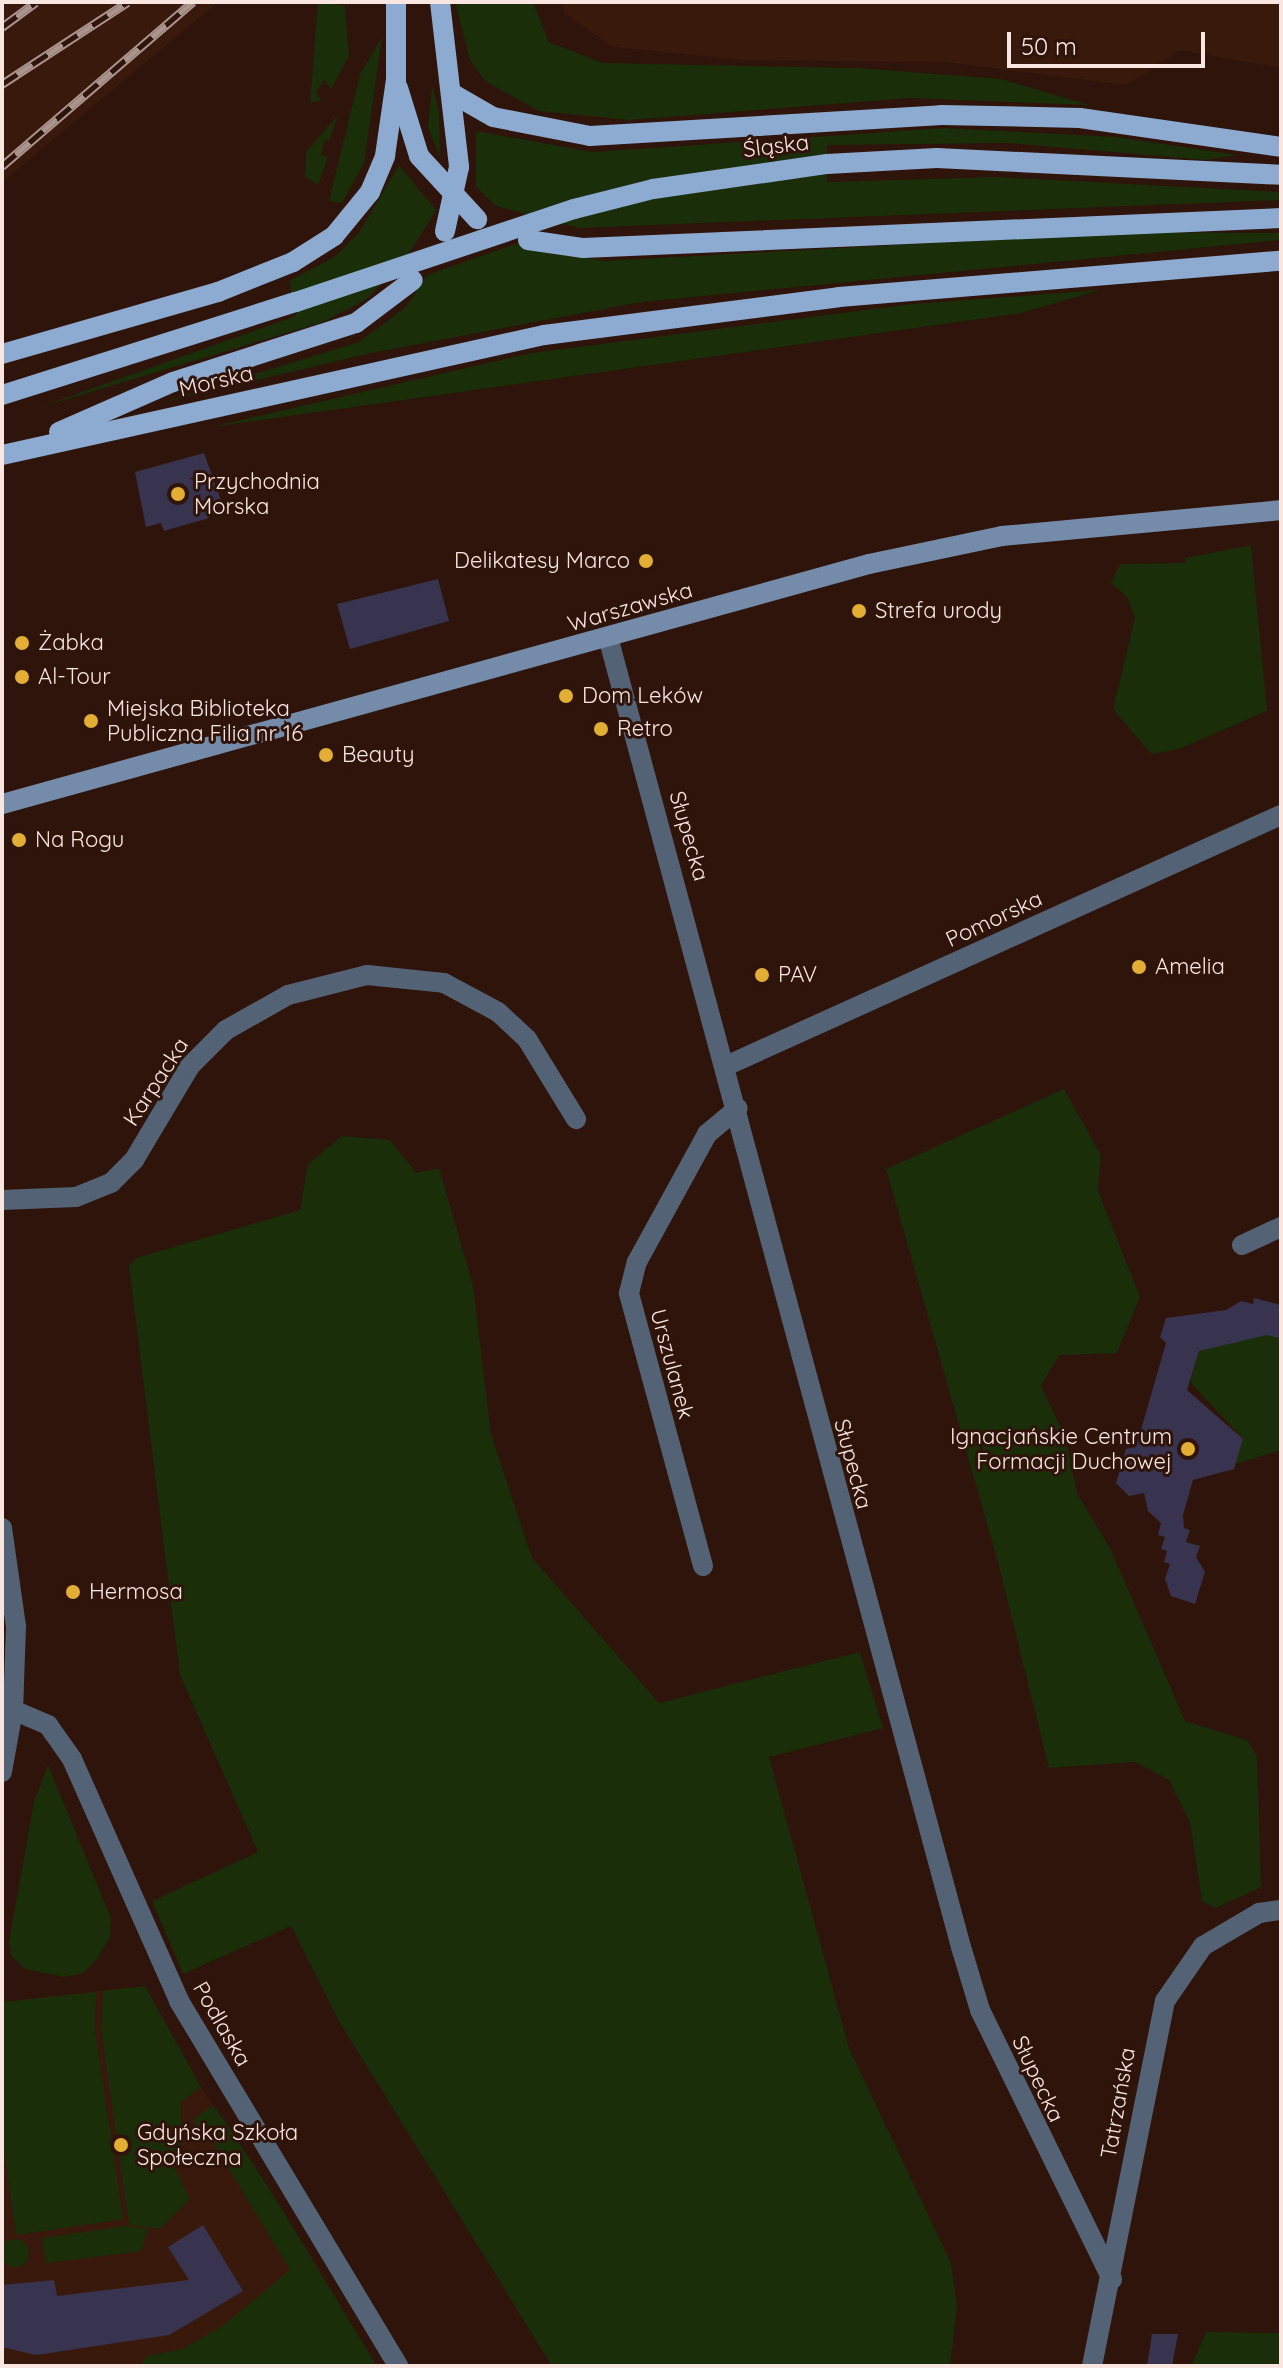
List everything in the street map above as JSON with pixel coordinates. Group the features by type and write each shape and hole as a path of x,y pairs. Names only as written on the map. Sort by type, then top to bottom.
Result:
{"main road":[{"path":"2,354 218,292 293,262 334,236 370,192 380,168 396,80 396,2"},
{"path":"440,2 459,167 455,201 445,231"},
{"path":"396,80 419,156 455,201 477,219"},
{"path":"453,94 493,117 574,135 627,137 941,115 1080,118 1281,147"},
{"name":"Śląska","path":"2,395 296,302 574,209 653,189 827,164 937,158 1281,175"},
{"path":"528,240 583,248 1281,218"},
{"name":"Morska","path":"9,453 441,356 745,307 1281,261"},
{"path":"9,453 173,382 356,323 413,280"}],"street":[{"name":"Warszawska","path":"2,804 968,541 1281,510"},
{"name":"Słupecka","path":"608,637 728,1065 868,1617 980,2010 1112,2279"},
{"name":"Pomorska","path":"728,1065 1281,815"},
{"name":"Karpacka","path":"2,1200 76,1197 111,1183 134,1160 190,1066 226,1030 288,995 367,975 444,983 490,1006 527,1039 576,1119"},
{"name":"Urszulanek","path":"703,1566 629,1293 637,1262 707,1134 738,1108"},
{"path":"1242,1245 1281,1227"},
{"path":"2,1528 16,1626 13,1710 2,1772"},
{"name":"Podlaska","path":"13,1710 48,1725 72,1759 179,2001 398,2366"},
{"name":"Tatrzańska","path":"1092,2366 1112,2279 1165,2001 1187,1964 1217,1935 1259,1913 1281,1910"}],"shaded area":[{"path":"2,2 218,2 2,182"},
{"path":"562,2 1281,2 1281,68 1180,50 1126,85 946,62 742,60 613,47 565,13"},
{"name":"Gdyńska Szkoła Społeczna","path":"145,1986 201,2087 323,2276 162,2366 2,2366 2,2002"}],"green space":[{"path":"318,2 345,6 349,56 331,89 324,80 316,93 321,100 310,103"},
{"path":"455,2 533,2 549,42 602,63 858,68 1001,79 1089,105 911,98 629,120 539,111 485,81 470,60"},
{"path":"382,37 364,163 342,203 329,201 360,74"},
{"path":"432,85 439,111 440,157 428,128"},
{"path":"338,115 330,139 324,141 321,155 328,157 318,185 305,177 306,152"},
{"path":"944,128 1116,137 1237,155 1205,160 1006,143 827,145 827,182 996,177 1281,192 1281,200 579,228 496,206 476,187 476,131 592,152"},
{"path":"399,165 436,210 407,257 367,299 323,322 34,409 296,316 289,281 336,256 360,231"},
{"path":"1134,232 1281,233 1281,240 641,302 371,353 160,403 359,342 406,307 427,275 515,244 604,261"},
{"path":"1100,290 1021,313 211,427 531,353 912,304"},
{"path":"1251,545 1267,711 1179,749 1151,754 1113,709 1135,618 1127,597 1111,583 1120,564 1185,563 1186,558"},
{"path":"1064,1089 1101,1155 1098,1191 1140,1297 1117,1353 1059,1355 1041,1386 1065,1436 1077,1493 1111,1550 1185,1721 1247,1740 1257,1756 1261,1887 1216,1908 1202,1901 1190,1822 1169,1780 1135,1762 1049,1768 998,1562 886,1169"},
{"path":"342,1136 390,1140 416,1173 439,1168 473,1285 491,1434 532,1558 659,1703 860,1652 883,1728 769,1757 849,2048 951,2263 957,2307 950,2366 552,2366 339,2021 291,1926 183,1974 152,1901 258,1852 180,1675 129,1266 136,1258 300,1210 308,1164"},
{"path":"1269,1334 1281,1339 1281,1450 1235,1464 1243,1439 1190,1382 1199,1351"},
{"path":"48,1765 111,1918 110,1938 97,1959 83,1973 63,1977 25,1969 11,1955 9,1941 34,1802"},
{"path":"145,1986 201,2087 181,2102 182,2151 170,2159 190,2199 160,2229 129,2225 101,2029 103,1991"},
{"path":"96,1992 95,2030 123,2219 16,2235 2,2136 2,2002"},
{"path":"214,2105 267,2185 377,2366 140,2366 147,2356 183,2349 225,2324 290,2270 209,2136 194,2140 195,2118"},
{"path":"125,2226 148,2229 141,2251 46,2263 42,2238"},
{"path":"15,2239 25,2243 29,2253 25,2263 15,2267 5,2263 1,2253 5,2243"},
{"path":"1206,2332 1281,2333 1281,2366 1191,2366"}],"building":[{"name":"Przychodnia Morska","path":"204,453 223,506 207,510 209,518 164,531 161,523 146,527 135,472"},
{"path":"438,579 449,621 350,649 337,604"},
{"name":"Ignacjańskie Centrum Formacji Duchowej","path":"1254,1298 1281,1305 1281,1339 1267,1335 1199,1351 1187,1390 1243,1439 1234,1469 1193,1480 1183,1515 1184,1528 1190,1530 1186,1542 1200,1546 1196,1557 1205,1572 1195,1604 1171,1596 1165,1579 1170,1564 1164,1562 1167,1551 1161,1549 1165,1537 1158,1535 1161,1523 1148,1511 1144,1493 1129,1496 1116,1483 1126,1449 1136,1447 1166,1343 1160,1337 1166,1318 1226,1310 1241,1301 1253,1304"},
{"name":"Gdyńska Szkoła Społeczna","path":"203,2225 243,2291 169,2335 36,2355 2,2347 2,2285 54,2280 57,2296 189,2280 168,2247"},
{"path":"1152,2334 1178,2334 1172,2366 1147,2366"}],"railway":[{"path":"2,27 36,2"},
{"path":"2,84 128,2"},
{"path":"2,166 193,2"}],"place":[{"name":"Przychodnia Morska","path":"178,494"},
{"name":"Delikatesy Marco","path":"646,561"},
{"name":"Strefa urody","path":"859,611"},
{"name":"Żabka","path":"22,643"},
{"name":"Al-Tour","path":"22,677"},
{"name":"Dom Leków","path":"566,696"},
{"name":"Miejska Biblioteka Publiczna Filia nr 16","path":"91,721"},
{"name":"Retro","path":"601,729"},
{"name":"Beauty","path":"326,755"},
{"name":"Na Rogu","path":"19,840"},
{"name":"Amelia","path":"1139,967"},
{"name":"PAV","path":"762,975"},
{"name":"Ignacjańskie Centrum Formacji Duchowej","path":"1188,1449"},
{"name":"Hermosa","path":"73,1592"},
{"name":"Gdyńska Szkoła Społeczna","path":"121,2145"}]}
